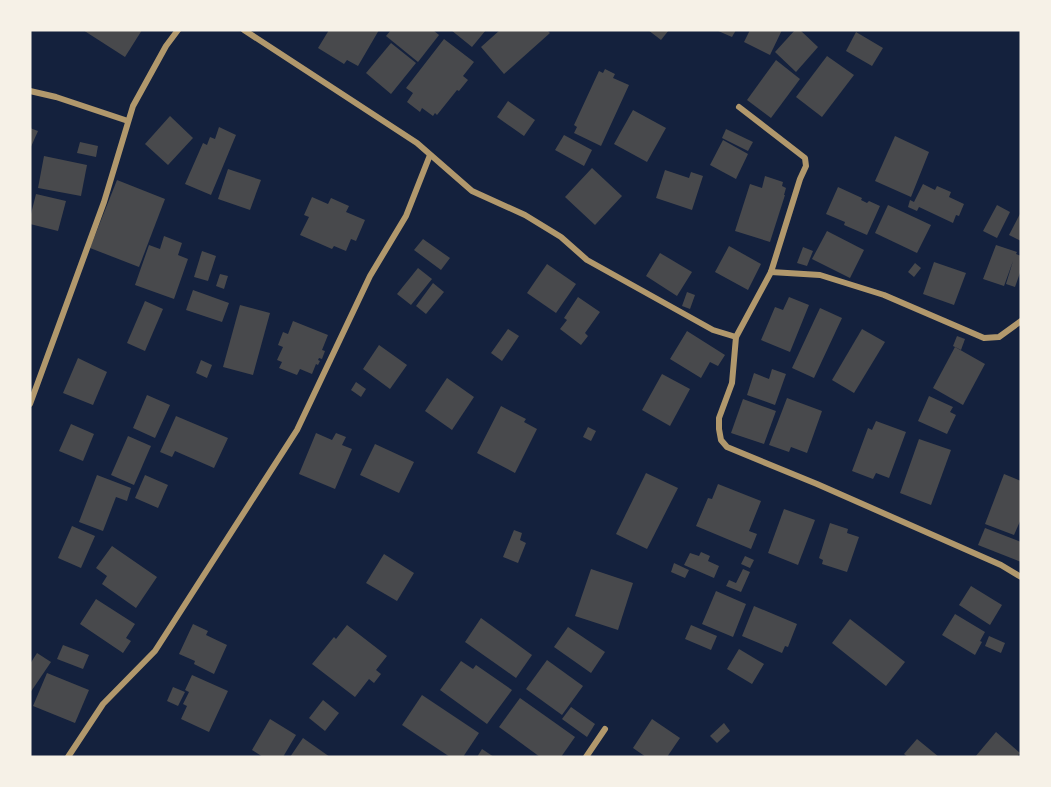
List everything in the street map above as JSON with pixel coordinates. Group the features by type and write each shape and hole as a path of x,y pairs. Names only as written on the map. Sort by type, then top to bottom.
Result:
{"street":[{"path":"30,404 104,202 133,106 166,46 178,30"},
{"path":"244,30 417,143 472,191 525,215 561,237 587,260 713,330 736,337"},
{"path":"30,91 56,97 128,121"},
{"path":"739,107 806,158 806,166 771,272 736,337 732,383 719,418 718,429 721,440 727,447 990,560 1021,577"},
{"path":"68,757 103,704 155,651 297,430 370,276 406,216 430,154"},
{"path":"771,272 820,275 884,295 984,338 999,337 1021,321"},
{"path":"586,757 605,729"}],"building":[{"path":"83,30 142,30 125,57"},
{"path":"329,30 379,30 358,66 347,60 344,64 318,48"},
{"path":"391,30 433,30 439,35 418,62 386,36"},
{"path":"451,30 486,30 472,47"},
{"path":"500,30 547,30 550,33 504,74 481,47"},
{"path":"648,30 669,30 661,40"},
{"path":"716,30 736,30 732,37"},
{"path":"750,30 782,30 770,55 744,42"},
{"path":"795,30 800,30 818,47 796,72 775,52"},
{"path":"856,32 883,48 872,66 846,51"},
{"path":"444,39 474,62 463,76 468,80 437,115 435,113 433,116 422,108 420,112 407,102 413,93 406,88"},
{"path":"391,43 416,63 391,94 366,73"},
{"path":"827,56 854,75 822,117 796,97"},
{"path":"776,60 800,79 771,118 747,100"},
{"path":"605,69 615,74 613,78 629,85 601,146 574,133 577,127 574,125 599,71 603,73"},
{"path":"508,101 535,120 524,136 497,117"},
{"path":"633,110 666,128 647,162 614,144"},
{"path":"170,116 193,138 168,165 145,144"},
{"path":"219,127 236,135 211,195 185,184 203,143 207,145 210,137 215,139"},
{"path":"30,128 38,131 30,149"},
{"path":"726,129 753,142 748,151 722,138"},
{"path":"564,135 592,150 584,166 555,150"},
{"path":"895,136 929,152 911,197 875,181"},
{"path":"723,140 748,154 736,179 710,165"},
{"path":"80,142 98,146 96,157 77,153"},
{"path":"44,156 87,165 81,196 38,188"},
{"path":"592,168 622,196 595,225 565,197"},
{"path":"228,169 261,180 250,210 218,199"},
{"path":"665,170 689,178 691,172 703,176 692,210 656,198"},
{"path":"765,176 783,182 782,186 786,188 770,242 735,231 750,184 762,188"},
{"path":"117,180 165,199 139,267 90,248"},
{"path":"923,184 935,190 937,186 951,192 949,197 964,204 953,223 919,207 917,211 908,207 910,200 914,202"},
{"path":"838,187 862,198 861,200 867,203 869,201 880,206 867,235 826,214"},
{"path":"36,194 66,201 58,231 30,224"},
{"path":"312,197 328,204 331,198 349,206 346,212 365,220 356,241 351,239 346,251 334,246 332,249 300,235 309,217 304,215"},
{"path":"888,205 931,225 917,253 875,233"},
{"path":"997,205 1010,212 997,238 983,231"},
{"path":"1021,212 1021,241 1009,235"},
{"path":"827,231 864,250 850,278 812,259"},
{"path":"164,236 182,243 178,255 188,259 174,299 135,285 149,245 160,249"},
{"path":"423,239 450,258 441,270 414,250"},
{"path":"996,245 1017,252 1016,254 1021,256 1021,270 1015,287 1006,284 1013,261 1004,286 983,279"},
{"path":"729,246 761,264 748,290 715,272"},
{"path":"803,247 813,251 807,266 797,263"},
{"path":"202,251 216,256 208,281 194,277"},
{"path":"660,253 692,272 677,296 646,276"},
{"path":"934,262 966,273 954,305 923,294"},
{"path":"915,263 921,268 914,277 908,272"},
{"path":"547,264 576,284 556,313 527,293"},
{"path":"418,268 432,279 411,305 397,294"},
{"path":"220,274 228,276 224,289 216,286"},
{"path":"433,283 444,292 426,314 416,306"},
{"path":"193,290 229,303 222,322 186,310"},
{"path":"687,292 695,295 690,309 682,306"},
{"path":"578,297 600,312 585,333 588,336 581,345 560,329 567,320 564,318"},
{"path":"789,297 809,305 790,352 761,340 775,307 783,310"},
{"path":"145,301 163,309 145,351 127,343"},
{"path":"240,305 270,313 253,375 223,367"},
{"path":"820,308 842,318 814,378 792,368"},
{"path":"293,321 328,335 322,350 325,351 322,359 319,358 320,361 318,365 316,364 312,374 300,369 297,375 279,368 282,362 277,360 283,347 278,345 283,332 288,334"},
{"path":"508,329 519,336 502,361 491,353"},
{"path":"862,329 885,342 854,393 832,380"},
{"path":"687,331 725,355 718,366 710,362 701,378 670,359"},
{"path":"957,336 965,339 961,350 953,346"},
{"path":"379,345 407,365 390,389 363,369"},
{"path":"955,347 985,364 963,405 933,388"},
{"path":"78,358 107,372 93,405 63,393"},
{"path":"201,360 212,365 207,378 196,373"},
{"path":"772,369 786,374 775,405 747,395 754,373 769,379"},
{"path":"662,374 690,389 670,426 642,410"},
{"path":"447,378 474,397 452,430 425,411"},
{"path":"356,382 366,389 361,397 351,390"},
{"path":"147,395 170,405 155,438 133,428"},
{"path":"929,396 953,407 950,412 956,415 947,434 918,421"},
{"path":"787,398 822,411 807,453 791,447 789,452 769,445"},
{"path":"743,399 776,411 764,444 731,433"},
{"path":"501,406 526,419 524,422 537,429 515,473 477,453"},
{"path":"176,416 228,438 214,468 175,451 172,457 160,452"},
{"path":"876,421 906,432 889,478 876,473 873,479 852,471 868,428 872,430"},
{"path":"71,424 94,434 83,461 59,451"},
{"path":"588,427 596,431 591,441 583,437"},
{"path":"316,433 332,440 336,433 346,437 342,445 352,449 335,489 299,474"},
{"path":"128,436 151,446 134,485 111,475"},
{"path":"919,439 951,450 931,505 900,493"},
{"path":"375,444 414,462 399,493 360,475"},
{"path":"646,473 678,488 647,549 616,534"},
{"path":"1004,474 1021,481 1021,519 1014,535 985,524"},
{"path":"97,475 131,488 127,501 116,497 103,531 79,522"},
{"path":"145,475 168,485 158,508 135,498"},
{"path":"718,484 761,501 749,531 757,534 751,549 696,526 708,498 712,499"},
{"path":"784,509 815,520 798,565 768,553"},
{"path":"830,523 848,529 847,533 859,537 847,572 822,564 823,560 819,558"},
{"path":"72,526 95,536 81,568 58,558"},
{"path":"985,528 1021,542 1021,562 978,545"},
{"path":"514,530 522,533 520,540 526,543 518,563 503,557"},
{"path":"112,546 157,577 136,608 102,584 107,576 96,568"},
{"path":"701,552 710,556 708,561 719,566 714,578 684,565 690,553 699,556"},
{"path":"384,554 414,573 397,601 366,583"},
{"path":"745,556 754,560 750,568 741,564"},
{"path":"674,563 689,570 685,578 671,572"},
{"path":"591,569 633,583 618,630 575,616"},
{"path":"743,569 750,572 741,592 726,586 729,580 736,583"},
{"path":"971,586 1002,605 990,625 959,605"},
{"path":"716,591 746,604 733,637 702,624"},
{"path":"96,599 135,624 126,638 131,641 123,653 80,624"},
{"path":"754,606 797,624 788,647 785,646 782,653 742,636"},
{"path":"955,614 985,632 975,655 942,635"},
{"path":"481,618 532,655 516,678 465,642"},
{"path":"850,619 905,662 886,686 832,643"},
{"path":"193,624 208,631 206,635 227,645 214,674 194,664 195,661 179,654"},
{"path":"347,625 387,656 376,670 381,674 374,683 369,679 355,697 312,664"},
{"path":"691,625 717,636 711,650 685,639"},
{"path":"568,627 605,652 591,673 554,647"},
{"path":"989,636 1005,643 1001,653 985,646"},
{"path":"63,645 89,655 83,669 57,659"},
{"path":"739,649 764,664 752,684 727,669"},
{"path":"37,653 51,662 30,693 30,664"},
{"path":"547,660 583,686 562,715 526,689"},
{"path":"461,661 473,669 476,665 512,690 487,724 440,690"},
{"path":"47,673 89,690 75,723 33,706"},
{"path":"192,675 228,691 209,732 181,719 187,706 183,704 189,692 185,690"},
{"path":"173,687 185,692 178,706 167,701"},
{"path":"422,695 479,733 463,757 450,757 402,725"},
{"path":"520,698 575,737 561,757 540,757 499,727"},
{"path":"323,700 339,713 325,731 309,718"},
{"path":"571,707 595,724 587,737 562,719"},
{"path":"270,719 296,735 283,757 263,757 252,750"},
{"path":"652,719 680,738 667,757 646,757 633,748"},
{"path":"724,723 730,731 717,743 710,736"},
{"path":"996,732 1020,753 1017,757 975,757"},
{"path":"303,738 330,757 290,757"},
{"path":"917,739 939,757 908,757 904,754"},
{"path":"482,749 494,757 477,757"}]}
